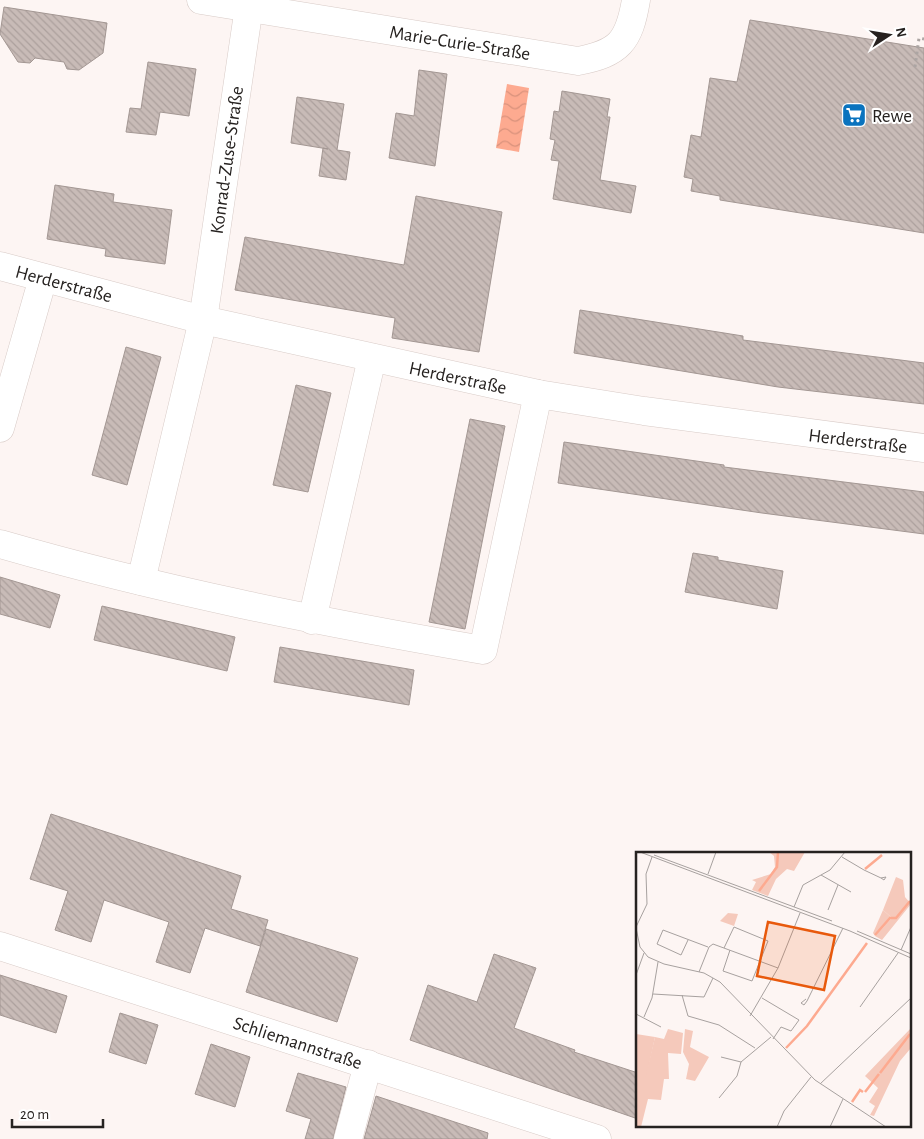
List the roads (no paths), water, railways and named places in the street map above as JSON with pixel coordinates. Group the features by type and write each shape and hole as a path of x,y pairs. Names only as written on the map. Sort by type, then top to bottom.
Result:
{"street":[{"path":"201,0 249,3"},
{"name":"Marie-Curie-Straße","path":"249,3 578,61 603,56 620,46 633,18 636,0"},
{"name":"Konrad-Zuse-Straße","path":"141,581 203,320 249,3"},
{"name":"Herderstraße","path":"0,266 203,320 538,394 653,412 924,448"},
{"path":"0,428 43,278"},
{"path":"312,620 372,358"},
{"path":"0,544 66,563 312,620 483,650 538,394"},
{"name":"Schliemannstraße","path":"0,946 596,1139"},
{"path":"348,1139 368,1064"}],"water":[{"path":"507,84 529,88 519,152 496,148"}],"place":[{"name":"Rewe","path":"854,115"}]}
